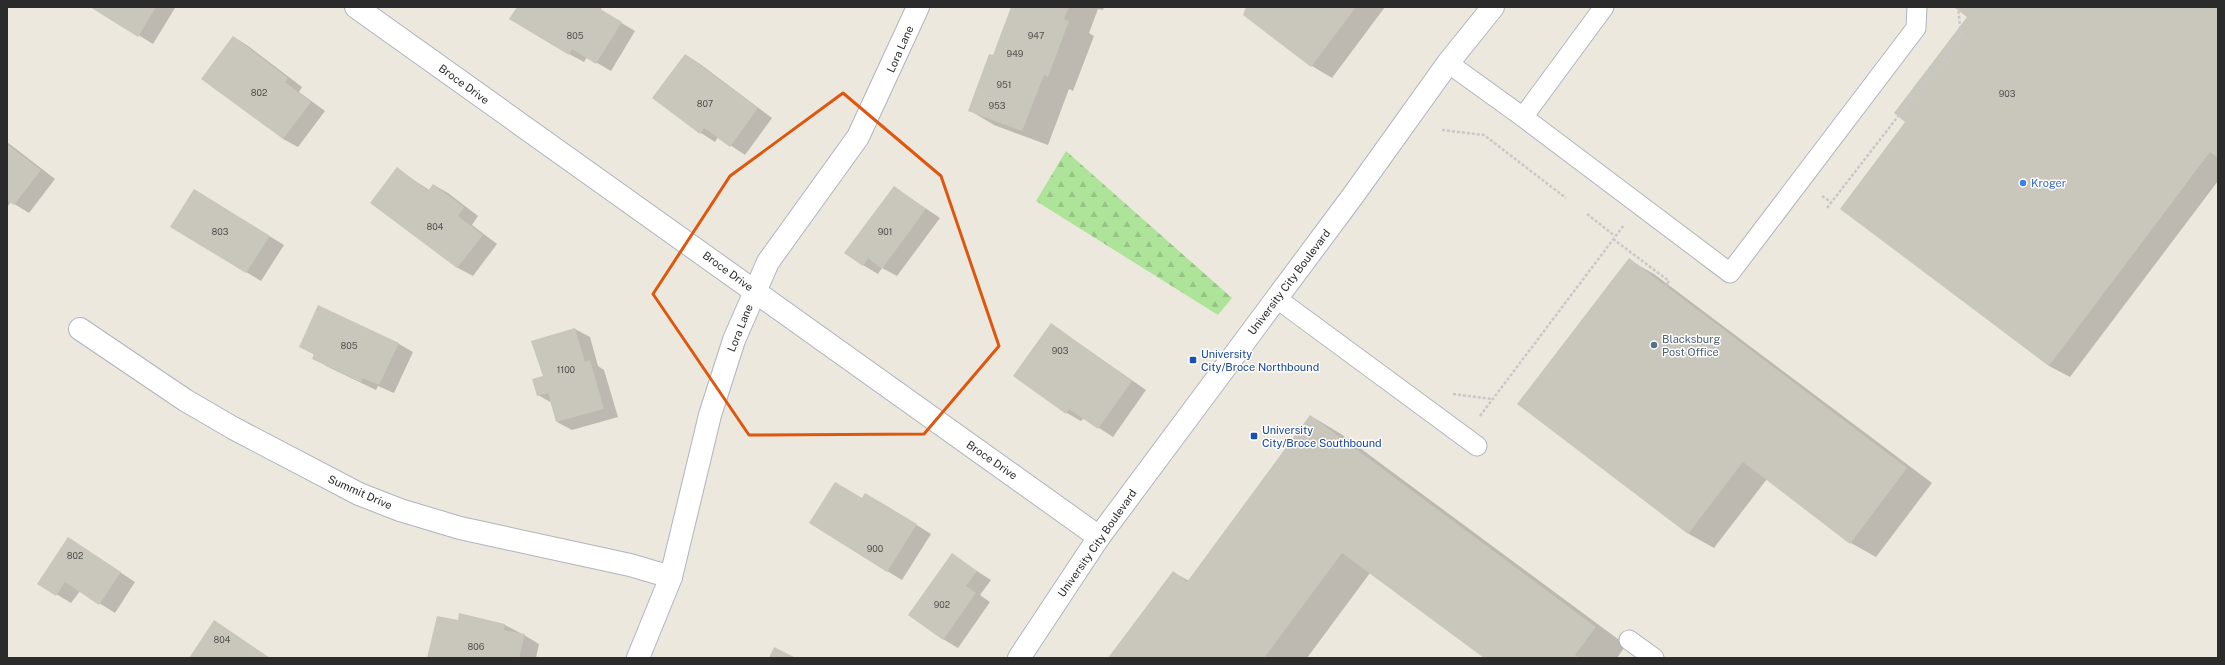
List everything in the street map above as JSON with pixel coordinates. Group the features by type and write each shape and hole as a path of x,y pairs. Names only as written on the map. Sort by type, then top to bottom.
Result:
{"street":[{"name":"Broce Drive","path":"356,7 1099,537"},
{"name":"Lora Lane","path":"638,658 671,577 710,415 734,340 755,291 768,262 858,137 918,7"},
{"name":"University City Boulevard","path":"1019,658 1099,537 1352,197 1448,63 1493,7"},
{"name":"Summit Drive","path":"80,329 185,400 233,428 358,494 400,510 460,528 630,565 671,577"}],"lane":[{"path":"1523,117 1604,7"},
{"path":"1448,63 1523,117 1639,206 1730,273 1916,28 1917,7"},
{"path":"1276,298 1471,441"},
{"path":"1629,640 1654,658"}],"path":[{"path":"1827,208 1960,35 1958,7"},
{"path":"1960,35 1967,40"},
{"path":"1942,58 1949,64"},
{"path":"1442,130 1484,135 1566,198"},
{"path":"1827,200 1831,202"},
{"path":"1471,441 1492,399 1639,206"},
{"path":"1587,214 1614,238 1669,281 1666,286"},
{"path":"1448,394 1492,399"}],"highlighted area":[{"path":"843,93 941,176 999,346 924,434 749,435 653,294 730,176"}],"green space":[{"path":"1066,151 1232,298 1218,315 1036,201"}],"building":[{"path":"90,7 156,7 138,37"},
{"path":"517,7 597,7 622,22 596,64 572,49 569,55 509,19"},
{"path":"1011,7 1069,7 1064,19 1069,21 1048,77 1044,75 1022,131 968,111 989,54 993,55"},
{"path":"1246,7 1356,7 1311,67 1243,15"},
{"name":"Kroger","path":"1954,7 2218,7 2218,158 2210,152 2049,366 1840,209 1905,122 1894,113 1967,17"},
{"path":"233,36 288,78 285,82 311,102 283,139 201,79"},
{"path":"685,54 758,108 730,147 704,128 700,134 652,98"},
{"path":"7,144 41,170 14,205 7,200"},
{"path":"397,167 428,191 433,184 464,207 458,216 483,235 457,268 370,203"},
{"path":"894,186 926,209 882,269 868,258 863,266 844,253"},
{"path":"194,189 270,236 246,273 170,227"},
{"name":"Blacksburg Post Office","path":"1629,258 1907,468 1850,544 1743,462 1688,534 1517,404"},
{"path":"318,305 399,343 379,385 363,378 361,382 312,359 314,354 299,347"},
{"path":"1051,323 1132,381 1098,429 1069,409 1066,414 1013,376"},
{"path":"575,328 585,362 590,360 604,409 556,422 548,393 537,396 532,379 543,376 531,341"},
{"path":"1310,415 1596,627 1575,655 1579,658 1484,658 1342,553 1264,658 1108,658 1173,571 1187,582"},
{"path":"835,482 862,498 865,493 917,524 887,572 809,523"},
{"path":"68,537 121,572 99,605 65,582 56,596 37,584"},
{"path":"952,553 977,571 966,586 976,593 943,640 908,615"},
{"path":"459,613 505,624 504,630 525,634 519,658 427,658 437,616 458,620"},
{"path":"214,620 270,658 189,658"},
{"path":"774,647 796,658 769,658"}],"place":[{"name":"Kroger","path":"2023,183"},
{"name":"Blacksburg Post Office","path":"1654,345"},
{"name":"University City/Broce Northbound","path":"1193,360"},
{"name":"University City/Broce Southbound","path":"1254,436"}]}
